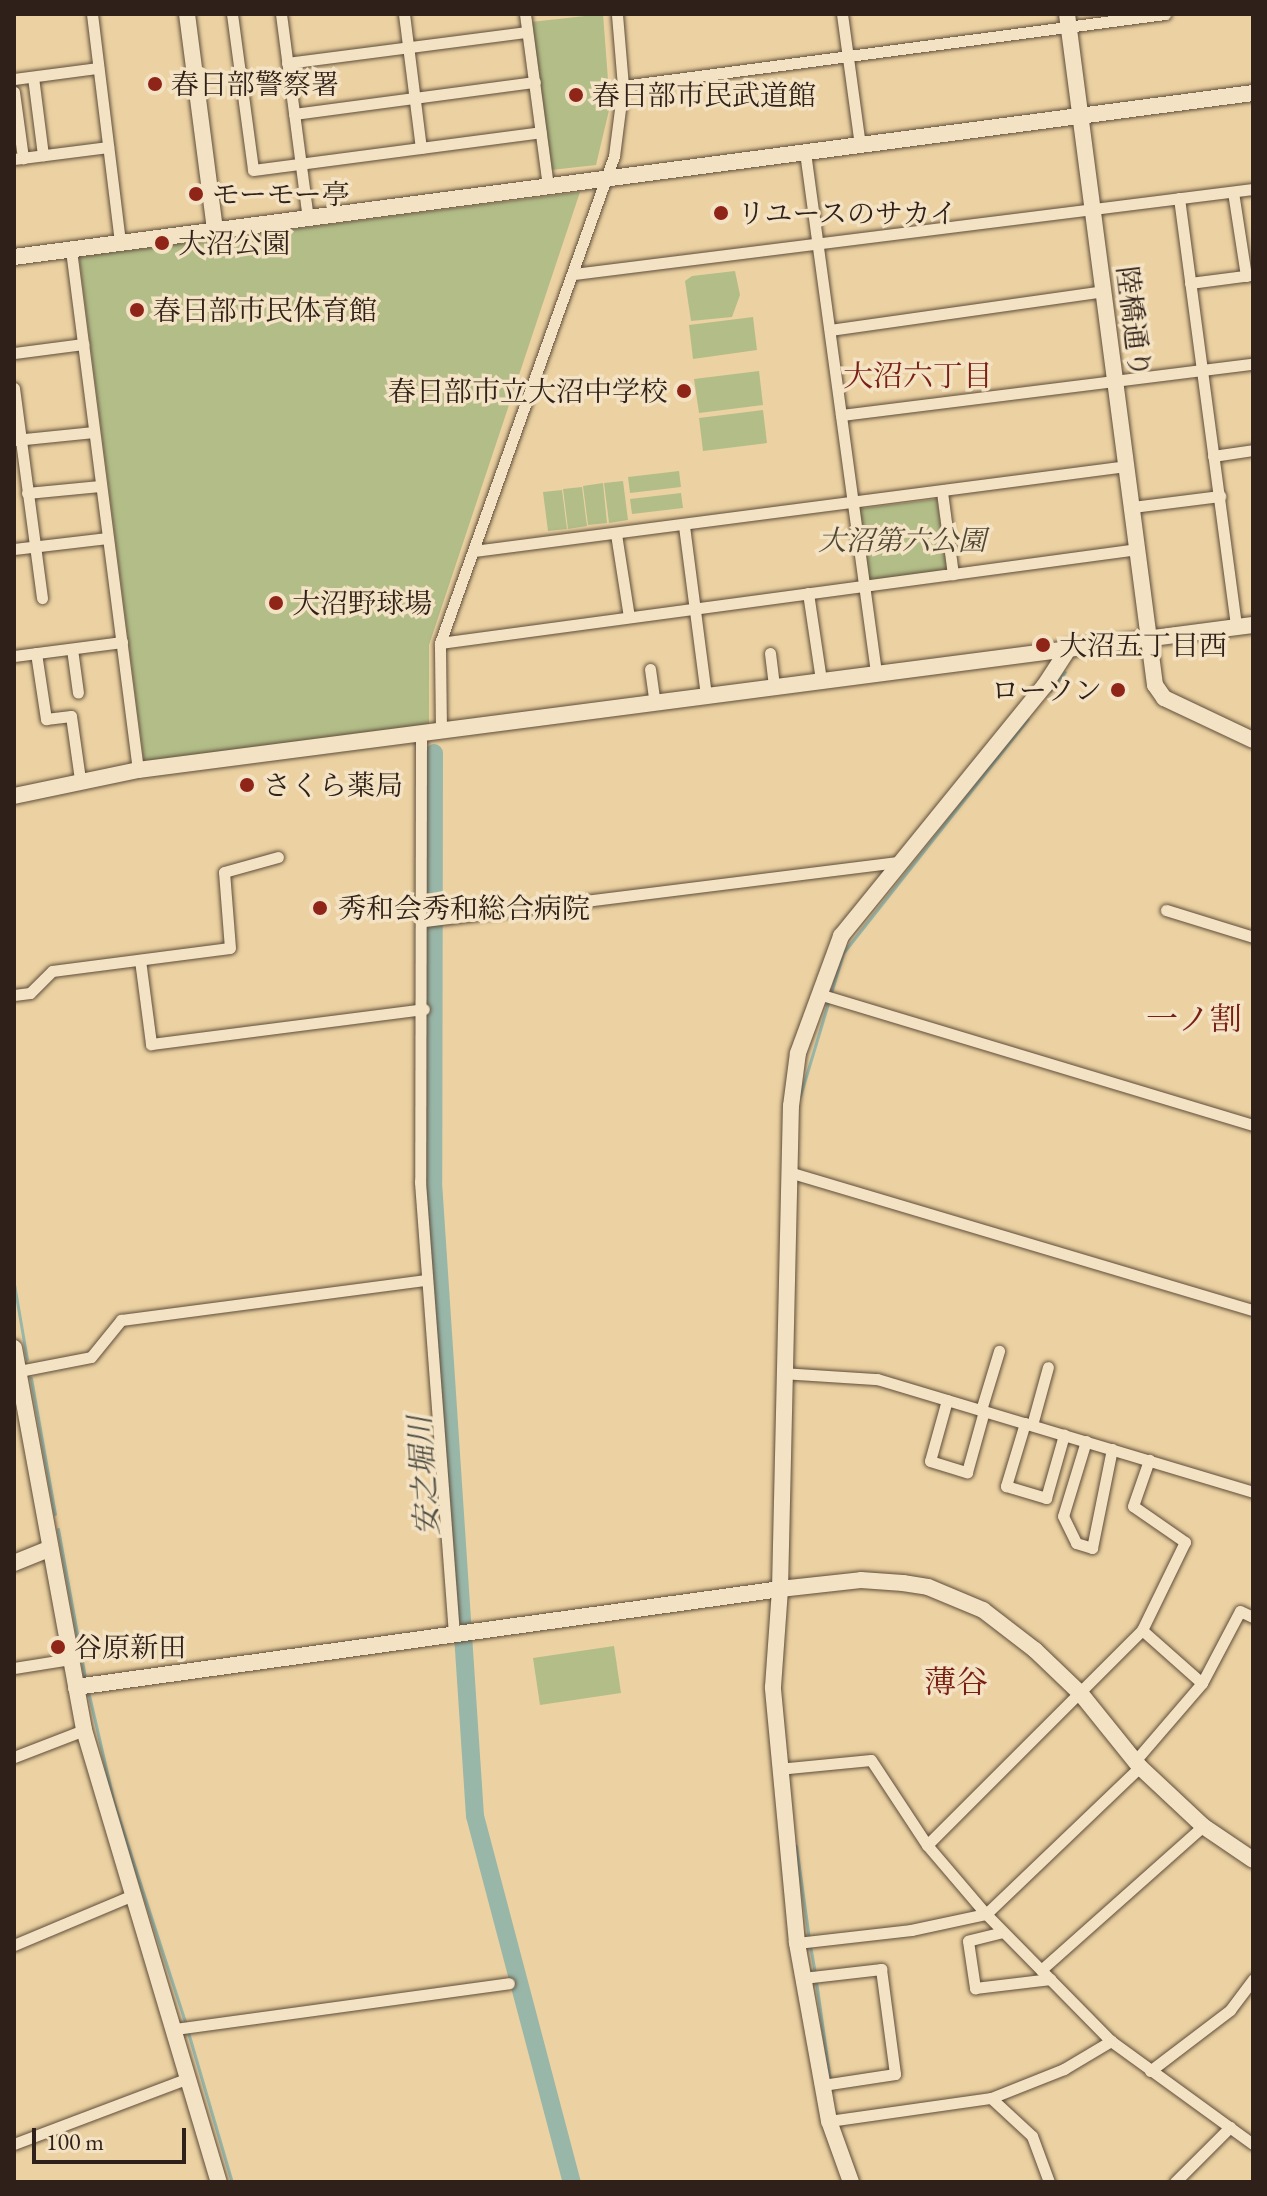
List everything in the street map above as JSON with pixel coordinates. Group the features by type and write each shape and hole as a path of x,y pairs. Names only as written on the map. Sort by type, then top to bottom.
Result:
{"street":[{"path":"92,14 120,243"},
{"path":"187,14 215,231"},
{"path":"232,14 253,170 541,132"},
{"path":"281,14 308,219"},
{"path":"404,14 421,148"},
{"path":"525,14 548,186"},
{"path":"441,731 440,643 607,178 623,86 617,14"},
{"path":"842,14 860,145"},
{"path":"623,86 848,57 1068,20 1165,14"},
{"name":"陸橋通り","path":"1068,20 1155,685 1164,698 1253,740"},
{"path":"287,63 527,32"},
{"path":"14,79 98,68"},
{"path":"33,77 43,155"},
{"path":"294,114 535,82"},
{"path":"14,92 18,159 108,147"},
{"path":"14,257 1253,93"},
{"path":"805,152 876,672"},
{"path":"574,274 818,246 1253,189"},
{"path":"1190,283 1250,275 1233,192"},
{"path":"14,796 80,779 138,770 1244,626 1213,456 1179,198"},
{"path":"71,250 138,770"},
{"path":"830,330 1104,291"},
{"path":"14,353 83,344"},
{"path":"841,415 1253,364"},
{"path":"14,388 17,440 42,598"},
{"path":"17,440 94,432"},
{"path":"1213,456 1253,450"},
{"path":"474,551 1127,466"},
{"path":"27,493 100,486"},
{"path":"942,492 953,574"},
{"path":"1132,507 1220,496"},
{"path":"684,526 706,696"},
{"path":"616,534 629,617"},
{"path":"14,549 107,538"},
{"path":"440,643 1138,549"},
{"path":"808,593 821,680"},
{"path":"14,656 122,642"},
{"path":"851,2182 829,2121 797,1943 778,1769 773,1687 780,1589 789,1172 798,1053 841,936 898,862 1045,685 1069,648"},
{"path":"72,649 78,693"},
{"path":"36,653 46,719 71,716 80,779"},
{"path":"770,653 774,686"},
{"path":"650,669 655,703"},
{"path":"421,733 424,1009 420,1182 454,1633"},
{"path":"14,995 30,993 52,971 230,948 224,872 278,857"},
{"path":"424,921 898,862"},
{"path":"1166,910 1253,937"},
{"path":"140,960 151,1044 424,1009"},
{"path":"819,994 1253,1125"},
{"path":"789,1172 1253,1310"},
{"path":"16,1371 91,1357 121,1320 426,1280"},
{"path":"14,1348 84,1730 133,1895 178,2029 219,2182"},
{"path":"947,1400 930,1461 967,1472 999,1351"},
{"path":"1048,1367 1006,1486 1046,1498 1064,1435"},
{"path":"783,1373 877,1379 1253,1492"},
{"path":"1086,1441 1063,1516 1076,1543 1092,1548 1112,1449"},
{"path":"927,1845 1142,1630 1185,1542 1133,1506 1149,1460"},
{"path":"14,1563 49,1549"},
{"path":"76,1687 780,1589 861,1580 928,1587 955,1596 1002,1623 1081,1694 1137,1764 1203,1826 1253,1860"},
{"path":"797,1943 911,1930 986,1914 1137,1764 1202,1683 1240,1611 1253,1617"},
{"path":"1142,1630 1202,1683"},
{"path":"14,1668 70,1659"},
{"path":"14,1757 84,1730"},
{"path":"778,1769 871,1760 927,1845 986,1914 1111,2041 1253,2144"},
{"path":"1003,1932 968,1941 975,1988 1045,1974 1203,1826"},
{"path":"14,1945 133,1895"},
{"path":"803,1978 881,1969 895,2074 823,2085"},
{"path":"1150,2071 1230,2010 1253,1979"},
{"path":"178,2029 509,1983"},
{"path":"829,2121 991,2098 1064,2069 1111,2041"},
{"path":"14,2144 189,2078"},
{"path":"991,2098 1032,2136 1049,2182"},
{"path":"1175,2182 1230,2127"}],"green space":[{"name":"春日部市民武道館","path":"603,14 610,106 596,165 551,170 531,22"},
{"path":"580,192 429,645 429,727 144,762 79,257"},
{"path":"735,271 740,295 732,317 691,321 685,281 692,276"},
{"path":"753,317 757,350 693,359 689,325"},
{"path":"759,371 763,405 699,413 694,379"},
{"path":"763,410 767,443 703,451 699,418"},
{"path":"679,471 681,487 630,493 628,477"},
{"path":"623,481 628,520 609,523 604,483"},
{"path":"603,483 607,523 588,525 583,486"},
{"path":"582,487 587,526 568,529 563,489"},
{"path":"562,490 567,529 548,531 543,492"},
{"path":"681,493 683,508 632,514 630,499"},
{"name":"大沼第六公園","path":"937,499 947,570 867,581 857,509"},
{"path":"614,1646 621,1693 540,1705 533,1658"}],"waterway":[{"path":"1050,691 1065,672"},
{"path":"831,993 843,953 1028,719"},
{"name":"安之堀川","path":"434,753 433,1182 475,1816 572,2182"},
{"path":"800,1096 829,1000"},
{"path":"14,1284 27,1359"},
{"path":"31,1378 55,1514"},
{"path":"58,1529 85,1677"},
{"path":"89,1695 114,1803 186,2025"},
{"path":"796,1846 809,1938"},
{"path":"810,1945 815,1974"},
{"path":"816,1981 830,2080"},
{"path":"188,2032 232,2182"}],"place":[{"name":"春日部警察署","path":"155,84"},
{"name":"春日部市民武道館","path":"576,95"},
{"name":"モーモー亭","path":"196,194"},
{"name":"リユースのサカイ","path":"721,213"},
{"name":"大沼公園","path":"162,243"},
{"name":"春日部市民体育館","path":"137,310"},
{"name":"春日部市立大沼中学校","path":"684,391"},
{"name":"大沼野球場","path":"276,603"},
{"name":"大沼五丁目西","path":"1043,645"},
{"name":"ローソン","path":"1118,690"},
{"name":"さくら薬局","path":"247,785"},
{"name":"秀和会秀和総合病院","path":"320,908"},
{"name":"谷原新田","path":"58,1647"}],"district":[{"name":"大沼六丁目","path":"918,376"},
{"name":"一ノ割","path":"1194,1019"},
{"name":"薄谷","path":"956,1682"}]}
